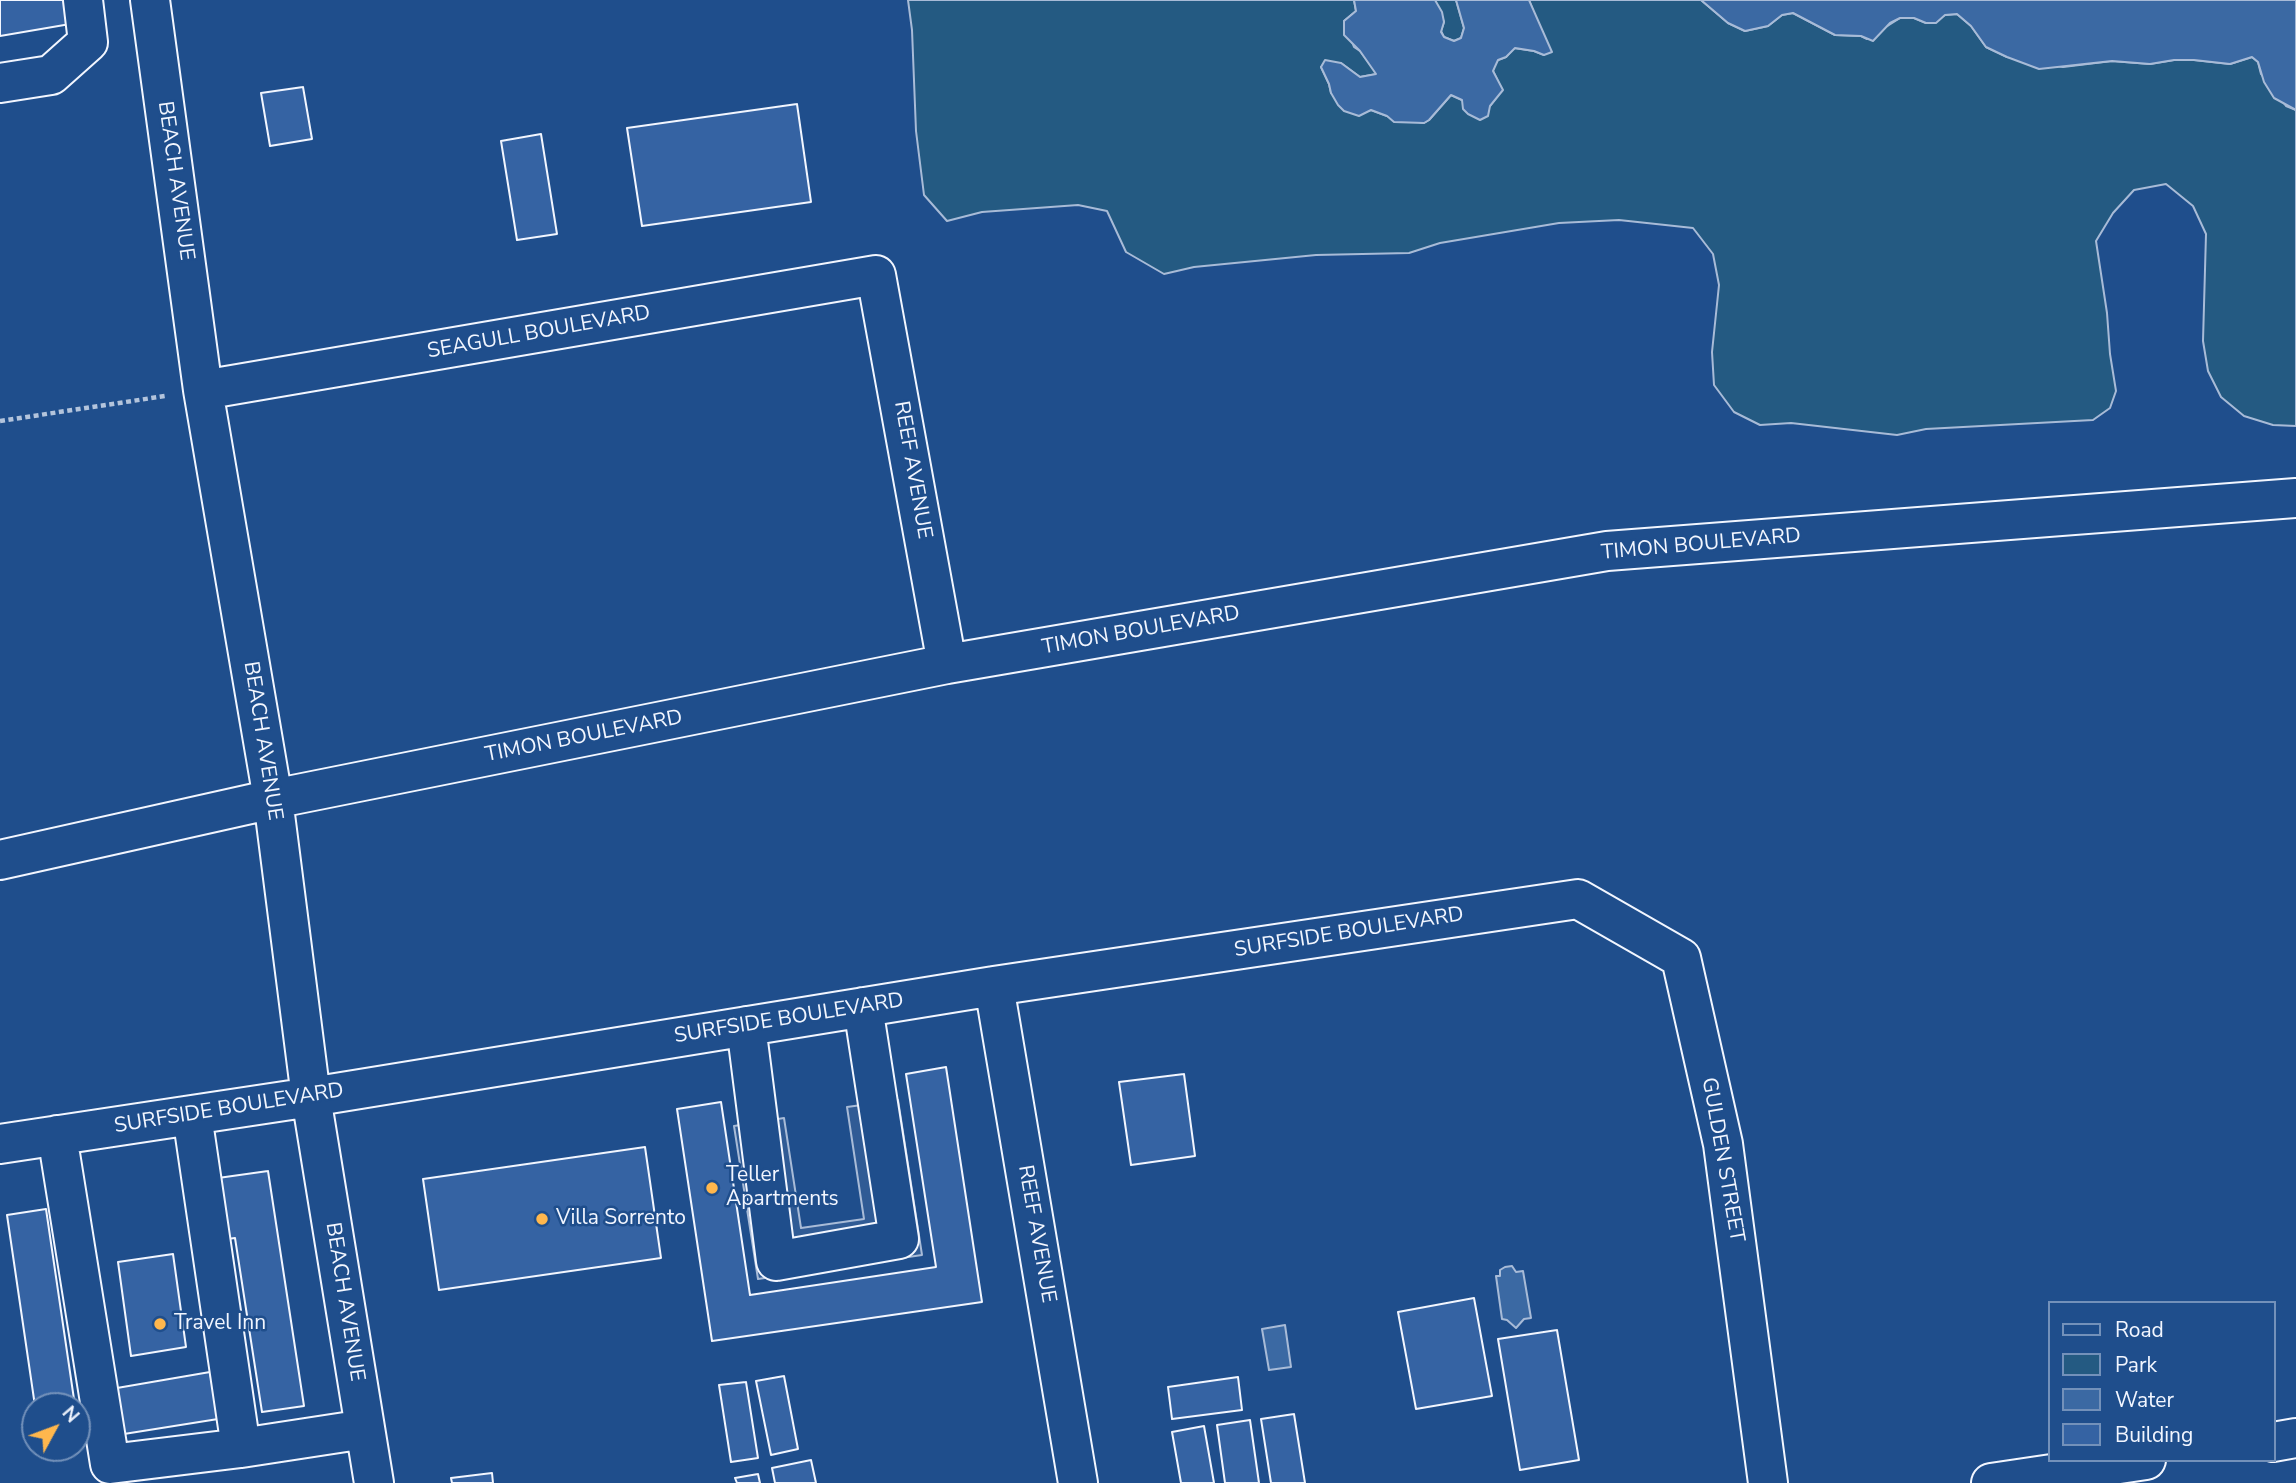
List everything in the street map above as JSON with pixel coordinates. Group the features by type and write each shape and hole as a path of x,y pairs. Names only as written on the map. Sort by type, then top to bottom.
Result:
{"street":[{"path":"0,83 51,75 88,43 83,0"},
{"name":"BEACH AVENUE","path":"150,0 203,390 273,799 311,1097 373,1483"},
{"name":"SEAGULL BOULEVARD","path":"203,390 876,275"},
{"name":"REEF AVENUE","path":"876,275 947,664"},
{"name":"TIMON BOULEVARD","path":"0,860 273,799 947,664 1607,551 2296,498"},
{"name":"SURFSIDE BOULEVARD","path":"0,1144 311,1097 994,986 1578,899"},
{"name":"GULDEN STREET","path":"1578,899 1681,958 1723,1144 1768,1483"},
{"name":"REEF AVENUE","path":"994,986 1078,1483"},
{"path":"746,1026 776,1261 899,1239 863,1007"},
{"path":"192,1115 241,1448"},
{"path":"57,1135 110,1464 365,1429"},
{"path":"2275,1442 2296,1438"},
{"path":"1991,1483 2133,1462"}],"path":[{"path":"0,421 203,390"}],"green space":[{"path":"908,0 1354,0 1356,11 1344,21 1354,47 1377,74 1360,77 1341,63 1321,67 1331,93 1365,112 1371,110 1424,123 1451,95 1490,106 1502,90 1493,71 1494,65 1514,48 1544,55 1529,0 1701,0 1728,23 1745,31 1768,26 1782,15 1793,13 1835,35 1861,36 1867,39 1900,18 1914,18 1926,23 1945,15 1957,14 1971,26 1986,47 2007,57 2063,67 2112,61 2150,64 2194,60 2230,64 2252,57 2258,62 2261,74 2286,106 2296,110 2296,426 2273,425 2244,416 2221,397 2208,371 2203,341 2206,234 2193,206 2166,184 2134,190 2113,213 2096,241 2116,391 2110,408 2093,420 1926,429 1897,435 1791,423 1760,425 1734,412 1714,385 1712,352 1719,285 1713,254 1693,228 1619,220 1559,223 1440,243 1409,253 1316,255 1194,267 1164,274 1126,252 1107,211 1078,205 982,212 947,221 924,195 916,131 912,30"},
{"path":"1435,0 1456,0 1464,28 1461,38 1454,41 1444,37 1441,31 1444,22"}],"shaded area":[{"path":"898,1100 922,1255 758,1279 734,1126 784,1118 801,1228 864,1219 847,1107"}],"water":[{"path":"1354,0 1435,0 1444,22 1441,32 1444,37 1454,41 1461,38 1464,28 1456,0 1529,0 1552,52 1544,55 1515,48 1506,57 1498,60 1493,71 1503,90 1490,106 1488,116 1480,120 1463,109 1462,100 1451,95 1424,123 1394,122 1371,110 1359,116 1344,111 1338,105 1321,67 1325,60 1341,63 1360,77 1376,74 1360,51 1344,35 1344,21 1356,11"},
{"path":"1701,0 2296,0 2296,110 2274,98 2264,82 2258,62 2252,57 2230,64 2194,60 2150,64 2112,61 2039,69 1986,47 1971,26 1957,14 1945,15 1936,23 1900,18 1890,23 1873,41 1861,36 1835,35 1793,13 1782,15 1768,26 1745,31 1728,23"},
{"path":"1512,1266 1516,1272 1523,1271 1531,1318 1524,1319 1516,1328 1502,1319 1496,1276 1500,1276 1500,1270"},
{"path":"1285,1325 1291,1367 1269,1370 1262,1329"}],"building":[{"path":"0,0 72,0 76,23 0,36"},
{"path":"303,87 312,139 270,146 261,93"},
{"path":"797,104 811,202 642,226 627,128"},
{"path":"541,134 557,234 517,240 501,141"},
{"name":"Teller Apartments","path":"946,1067 982,1302 712,1341 677,1109 721,1102 750,1295 936,1267 906,1074"},
{"path":"1184,1074 1195,1156 1131,1165 1119,1082"},
{"name":"Villa Sorrento","path":"645,1147 661,1258 439,1290 423,1179"},
{"path":"268,1171 304,1406 262,1412 235,1238 220,1240 211,1179"},
{"path":"46,1209 73,1392 33,1392 7,1215"},
{"path":"173,1254 186,1347 131,1356 118,1262"},
{"path":"1474,1298 1492,1396 1416,1409 1398,1312"},
{"path":"1557,1330 1579,1460 1520,1470 1498,1339"},
{"path":"210,1372 218,1419 124,1434 117,1388"},
{"path":"784,1376 798,1449 771,1455 756,1381"},
{"path":"1238,1377 1242,1410 1172,1419 1168,1387"},
{"path":"746,1382 758,1458 731,1462 719,1385"},
{"path":"1294,1414 1305,1483 1271,1483 1261,1419"},
{"path":"1250,1420 1259,1483 1225,1483 1217,1425"},
{"path":"1204,1426 1214,1483 1181,1483 1172,1432"},
{"path":"811,1460 816,1483 775,1483 772,1468"},
{"path":"492,1473 493,1483 452,1483 451,1478"},
{"path":"758,1474 760,1483 737,1483 735,1478"}],"place":[{"name":"Teller Apartments","path":"712,1188"},
{"name":"Villa Sorrento","path":"542,1219"},
{"name":"Travel Inn","path":"160,1324"}]}
